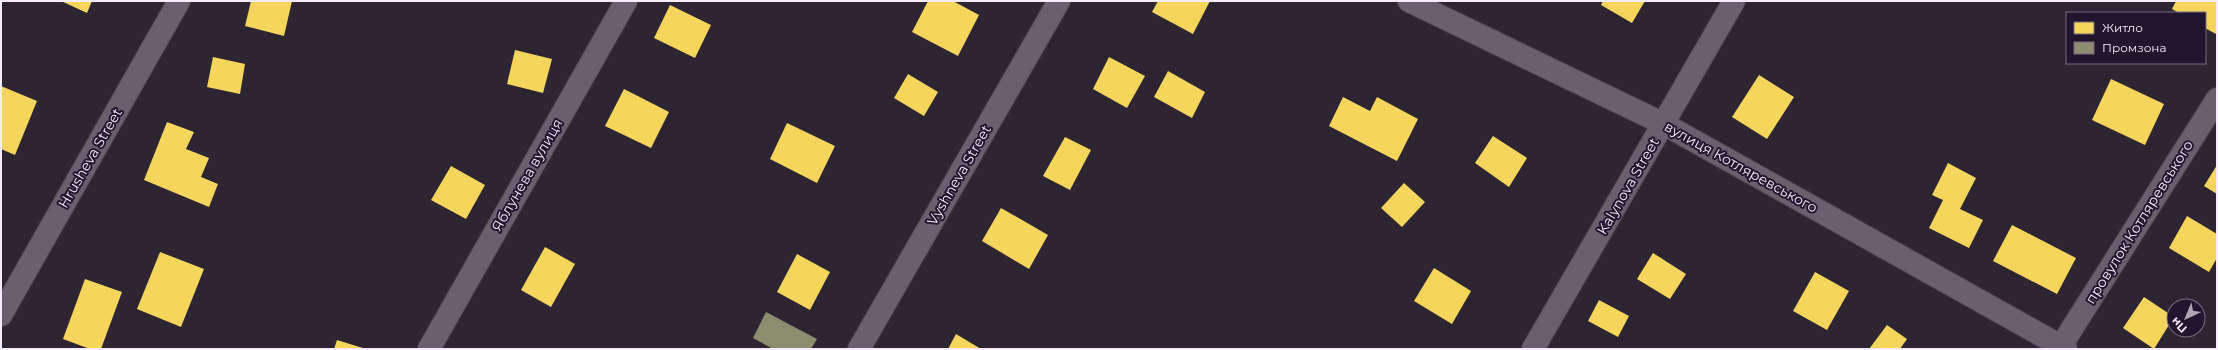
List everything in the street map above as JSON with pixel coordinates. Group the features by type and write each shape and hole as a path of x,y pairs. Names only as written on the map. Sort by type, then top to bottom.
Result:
{"street":[{"name":"Hrusheva Street","path":"1,314 179,1"},
{"name":"Яблунева вулиця","path":"428,349 626,1"},
{"name":"Vyshneva Street","path":"859,349 1058,1"},
{"name":"вулиця Котляревського","path":"1409,1 1664,124 2063,348"},
{"name":"Kalynova Street","path":"1533,349 1734,1"},
{"name":"провулок Котляревського","path":"2063,348 2217,99"}],"building: Житло":[{"path":"61,1 92,1 87,13"},
{"path":"251,1 292,1 284,36 245,26"},
{"path":"928,1 953,1 979,15 958,56 912,32"},
{"path":"1158,1 1210,1 1193,34 1152,12"},
{"path":"1603,1 1645,1 1632,23 1601,5"},
{"path":"2176,1 2217,1 2216,34 2206,29 2206,12 2177,12 2172,9"},
{"path":"670,5 711,25 695,58 654,38"},
{"path":"515,50 552,59 543,93 507,84"},
{"path":"213,57 245,64 240,94 207,87"},
{"path":"1109,57 1145,76 1127,108 1093,89"},
{"path":"1168,71 1205,92 1192,118 1154,97"},
{"path":"908,74 938,92 924,116 894,98"},
{"path":"1759,75 1794,97 1767,139 1732,117"},
{"path":"2111,79 2164,104 2145,145 2092,120"},
{"path":"1,86 37,101 15,155 1,149"},
{"path":"624,89 669,112 651,148 605,126"},
{"path":"1343,97 1370,111 1377,97 1418,119 1397,161 1329,126"},
{"path":"167,122 194,132 186,149 209,158 201,177 218,184 209,207 144,180"},
{"path":"787,123 835,146 817,183 770,159"},
{"path":"1493,136 1527,158 1509,187 1475,163"},
{"path":"1065,137 1091,150 1070,190 1043,176"},
{"path":"1948,163 1976,178 1960,209 1983,220 1969,248 1929,228 1943,200 1932,195"},
{"path":"2217,165 2217,194 2204,186"},
{"path":"451,166 485,185 466,219 431,200"},
{"path":"1404,183 1425,202 1402,227 1381,208"},
{"path":"1001,208 1048,235 1029,269 982,241"},
{"path":"2187,216 2217,234 2217,258 2209,272 2169,248"},
{"path":"2012,225 2076,258 2057,294 1993,261"},
{"path":"545,247 575,264 551,307 521,290"},
{"path":"160,252 204,269 181,327 137,309"},
{"path":"1653,253 1686,274 1670,299 1637,279"},
{"path":"797,254 830,272 810,310 777,292"},
{"path":"1434,268 1471,291 1452,324 1414,301"},
{"path":"1815,272 1849,291 1827,330 1793,311"},
{"path":"85,279 122,292 101,349 90,349 63,339"},
{"path":"2144,297 2166,312 2166,330 2154,349 2123,328"},
{"path":"1599,300 1629,316 1618,337 1588,321"},
{"path":"1887,325 1907,339 1900,349 1869,349"},
{"path":"956,334 981,349 948,349"},
{"path":"337,340 366,349 334,349"}],"building: Промзона":[{"path":"766,312 817,339 811,349 773,349 753,338"}]}
